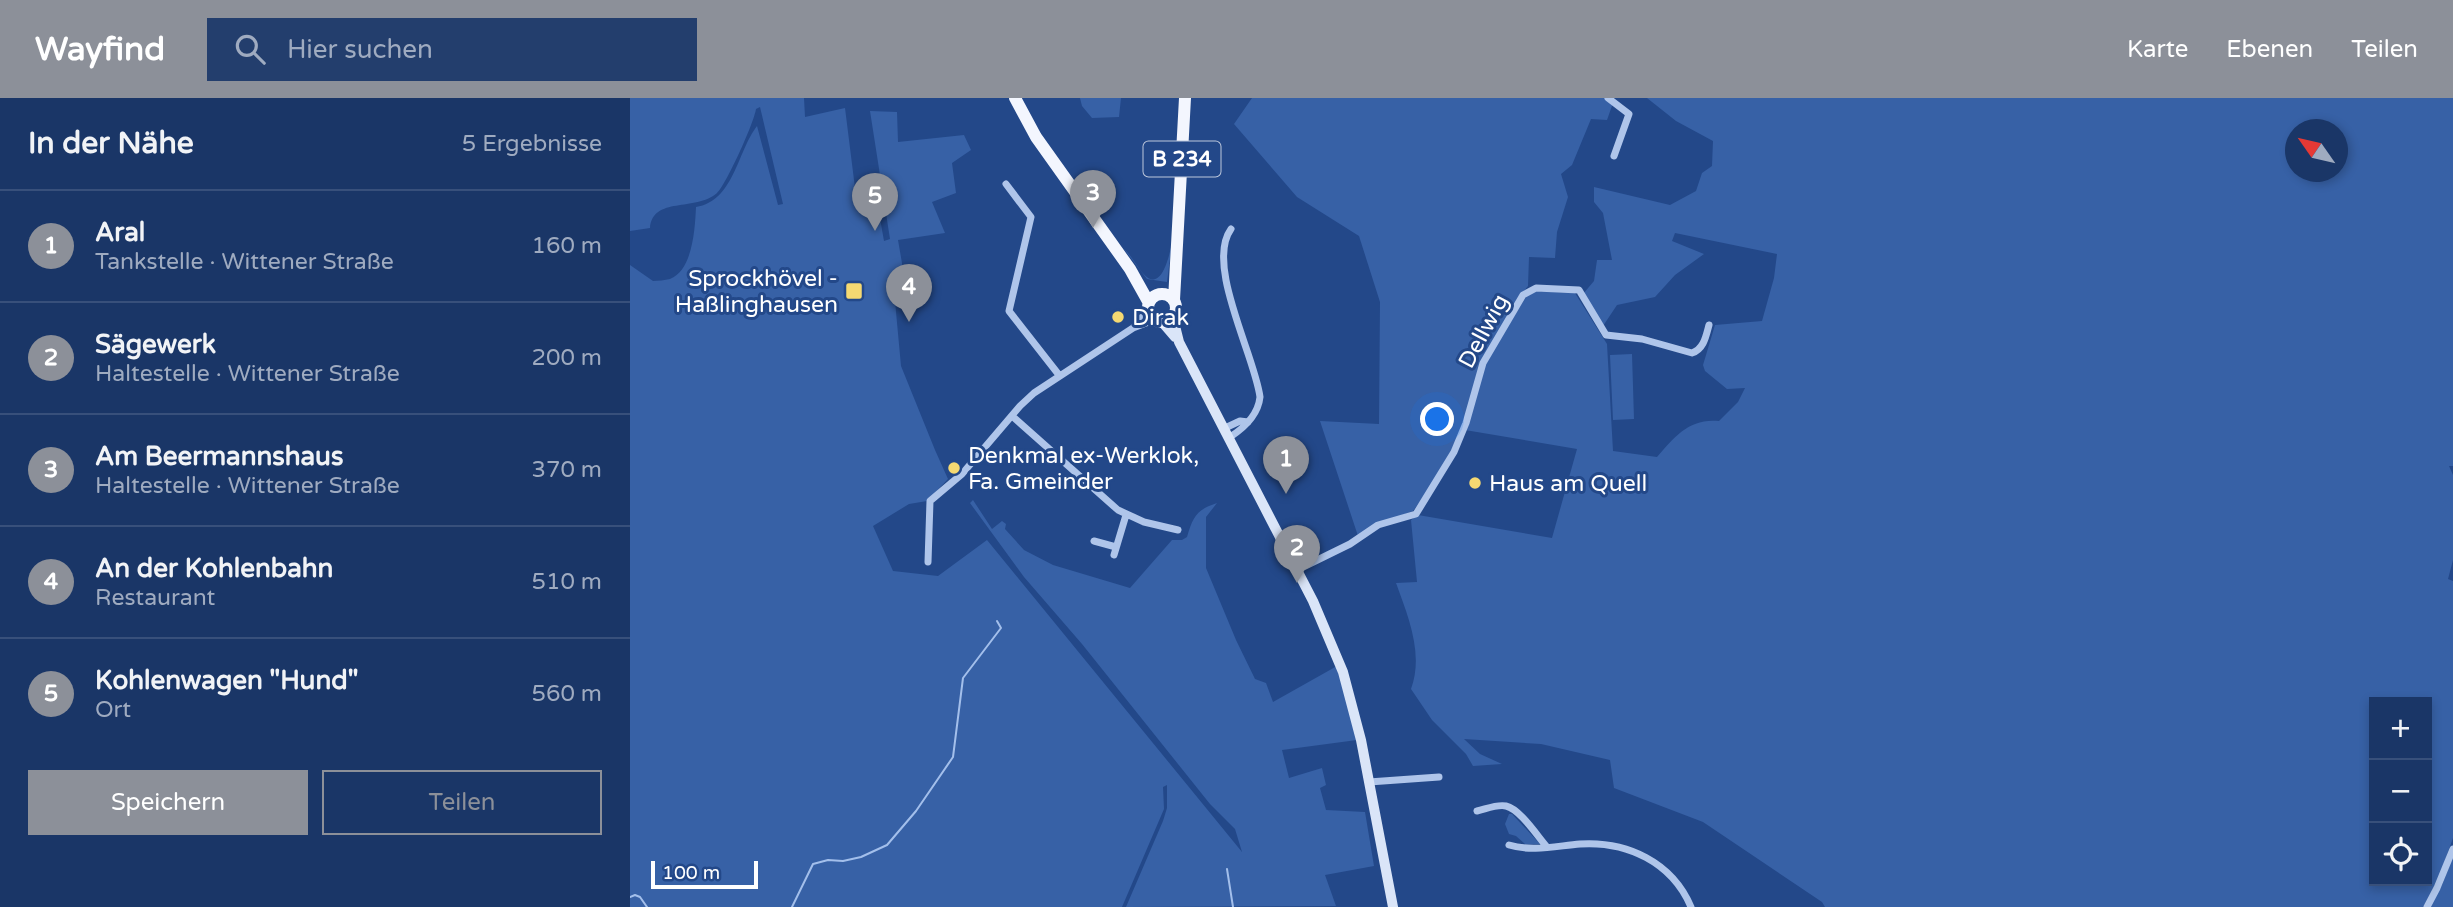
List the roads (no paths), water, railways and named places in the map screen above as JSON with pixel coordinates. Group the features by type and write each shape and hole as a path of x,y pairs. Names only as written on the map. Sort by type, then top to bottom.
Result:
{"main road":[{"path":"1015,98 1053,162 1130,269 1157,315 1179,342 1329,636 1343,672 1356,719 1393,907"},
{"name":"B 234","path":"1165,296 1175,271 1185,98"},
{"path":"1130,269 1165,296 1176,309 1157,315"},
{"path":"1157,315 1165,296"}],"street":[{"path":"1608,98 1629,114 1614,156"},
{"path":"1006,184 1031,217 1009,311 1059,375"},
{"path":"1227,433 1243,429 1258,408 1260,397 1227,285 1225,241 1231,229"},
{"name":"Dellwig","path":"1297,570 1350,544 1378,525 1416,514 1454,452 1487,355 1519,301 1529,290 1579,290 1606,335 1642,339 1692,353 1703,344 1709,325"},
{"path":"928,562 930,501 961,474 1034,393 1157,315"},
{"path":"1012,416 1126,515 1178,530"},
{"path":"1094,541 1115,551 1126,515"},
{"path":"1369,782 1440,777"},
{"path":"1477,811 1510,807 1547,847"},
{"path":"1509,845 1525,849 1601,844 1622,847 1642,855 1669,874 1691,907"},
{"path":"2427,907 2453,849"}],"waterway":[{"path":"792,907 813,864 861,857 887,845 916,811 953,757 963,678 1001,628 997,621"},
{"path":"1227,869 1233,907"},
{"path":"630,897 640,897 647,907"}],"place":[{"name":"Am Beermannshaus","path":"1093,228"},
{"name":"Kohlenwagen \"Hund\"","path":"875,231"},
{"name":"Sprockhövel - Haßlinghausen","path":"854,291"},
{"name":"Dirak","path":"1118,317"},
{"name":"An der Kohlenbahn","path":"909,322"},
{"name":"Denkmal ex-Werklok, Fa. Gmeinder","path":"954,468"},
{"name":"Haus am Quell","path":"1475,483"},
{"name":"Aral","path":"1286,494"},
{"name":"Sägewerk","path":"1297,583"}]}
